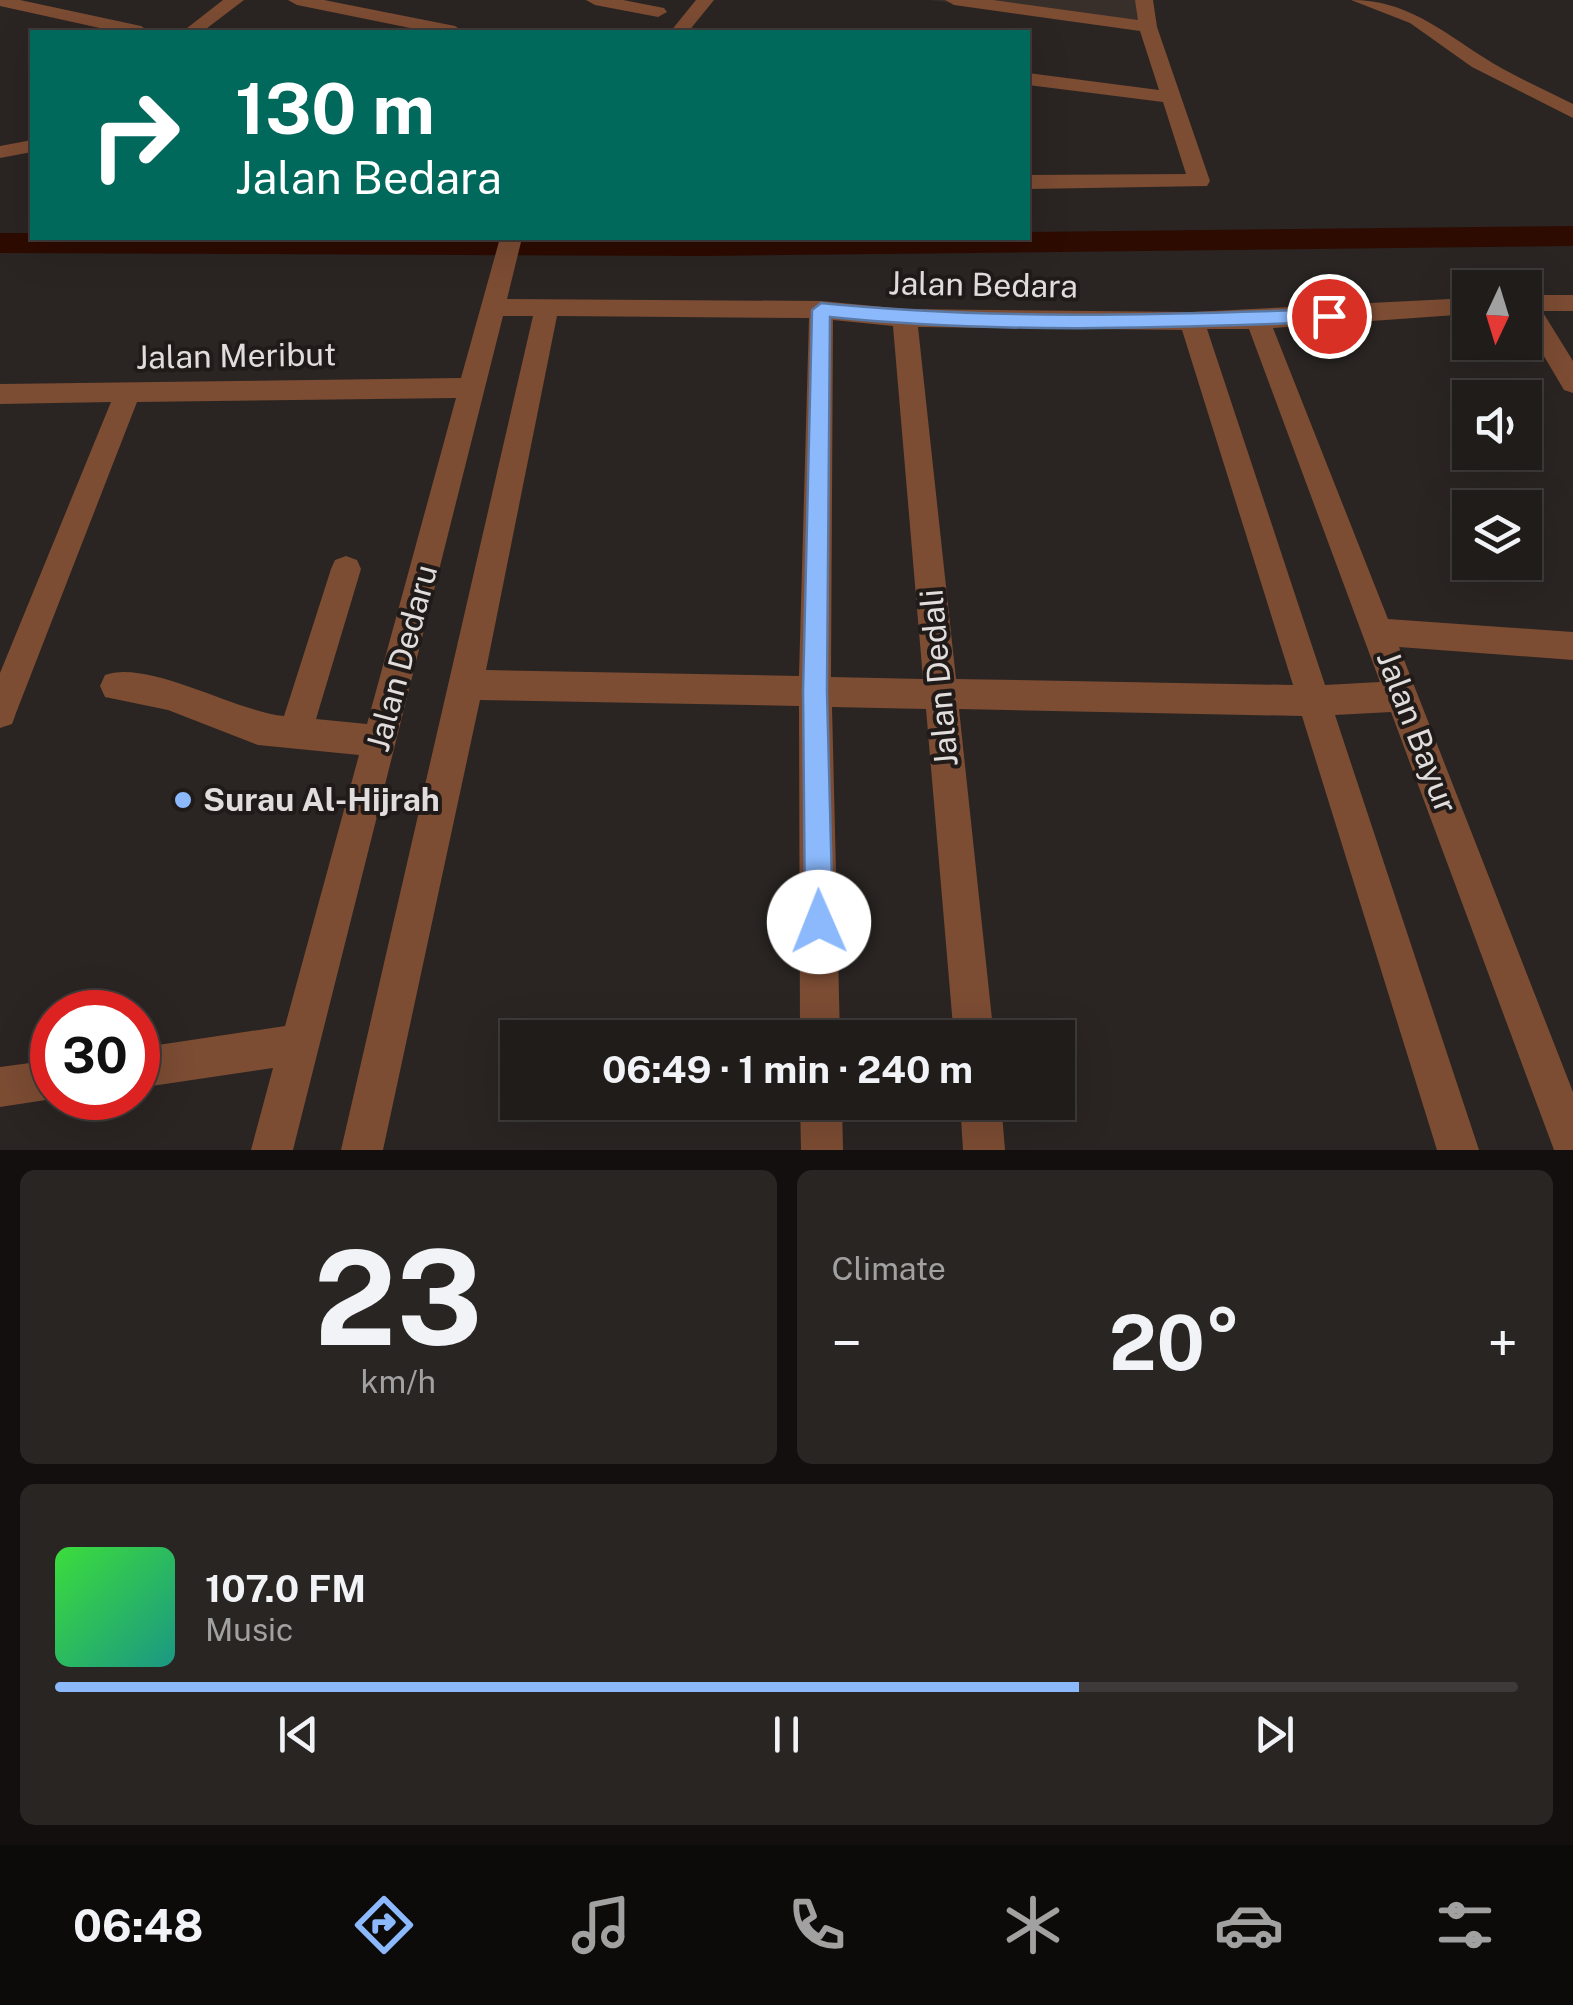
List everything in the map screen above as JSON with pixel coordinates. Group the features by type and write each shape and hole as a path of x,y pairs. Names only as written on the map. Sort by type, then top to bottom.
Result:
{"street":[{"path":"194,30 235,0"},
{"path":"297,0 445,30"},
{"path":"595,0 663,6"},
{"path":"680,30 705,0"},
{"path":"954,0 1148,27"},
{"path":"1030,182 1192,182 1201,177 1170,97 1148,27 1144,0"},
{"path":"1360,0 1416,18 1479,63 1573,112"},
{"path":"4,3 132,30"},
{"path":"642,30 663,6"},
{"path":"1030,79 1170,97"},
{"path":"0,152 30,146"},
{"name":"Jalan Dedaru","path":"272,1150 511,240"},
{"name":"Jalan Bedara","path":"497,294 547,306 821,310 905,318 1258,320 1452,307"},
{"path":"1542,303 1573,303"},
{"name":"Jalan Dedaru","path":"362,1150 468,685 547,306"},
{"path":"820,1020 815,691 821,310"},
{"name":"Jalan Dedali","path":"905,318 972,1020"},
{"name":"Jalan Bayur","path":"1258,320 1573,1145"},
{"path":"1192,321 1458,1150"},
{"path":"1542,331 1573,383"},
{"name":"Jalan Meribut","path":"0,394 472,388"},
{"path":"0,712 128,392"},
{"path":"295,733 346,569"},
{"path":"1379,632 1573,646"},
{"path":"468,685 1312,701 1402,696"},
{"path":"116,686 168,695 258,729 380,742"},
{"path":"160,1065 300,1044"},
{"path":"0,1088 30,1083"},
{"path":"822,1120 822,1150"},
{"path":"982,1120 984,1150"}],"shaded area":[{"path":"930,0 1152,0 1158,31"}],"waterway":[{"path":"0,243 705,246 1573,236"}],"place":[{"name":"Surau Al-Hijrah","path":"183,800"}],"route":[{"path":"819,922 815,691 821,310 905,318 1192,321 1329,316"}]}
